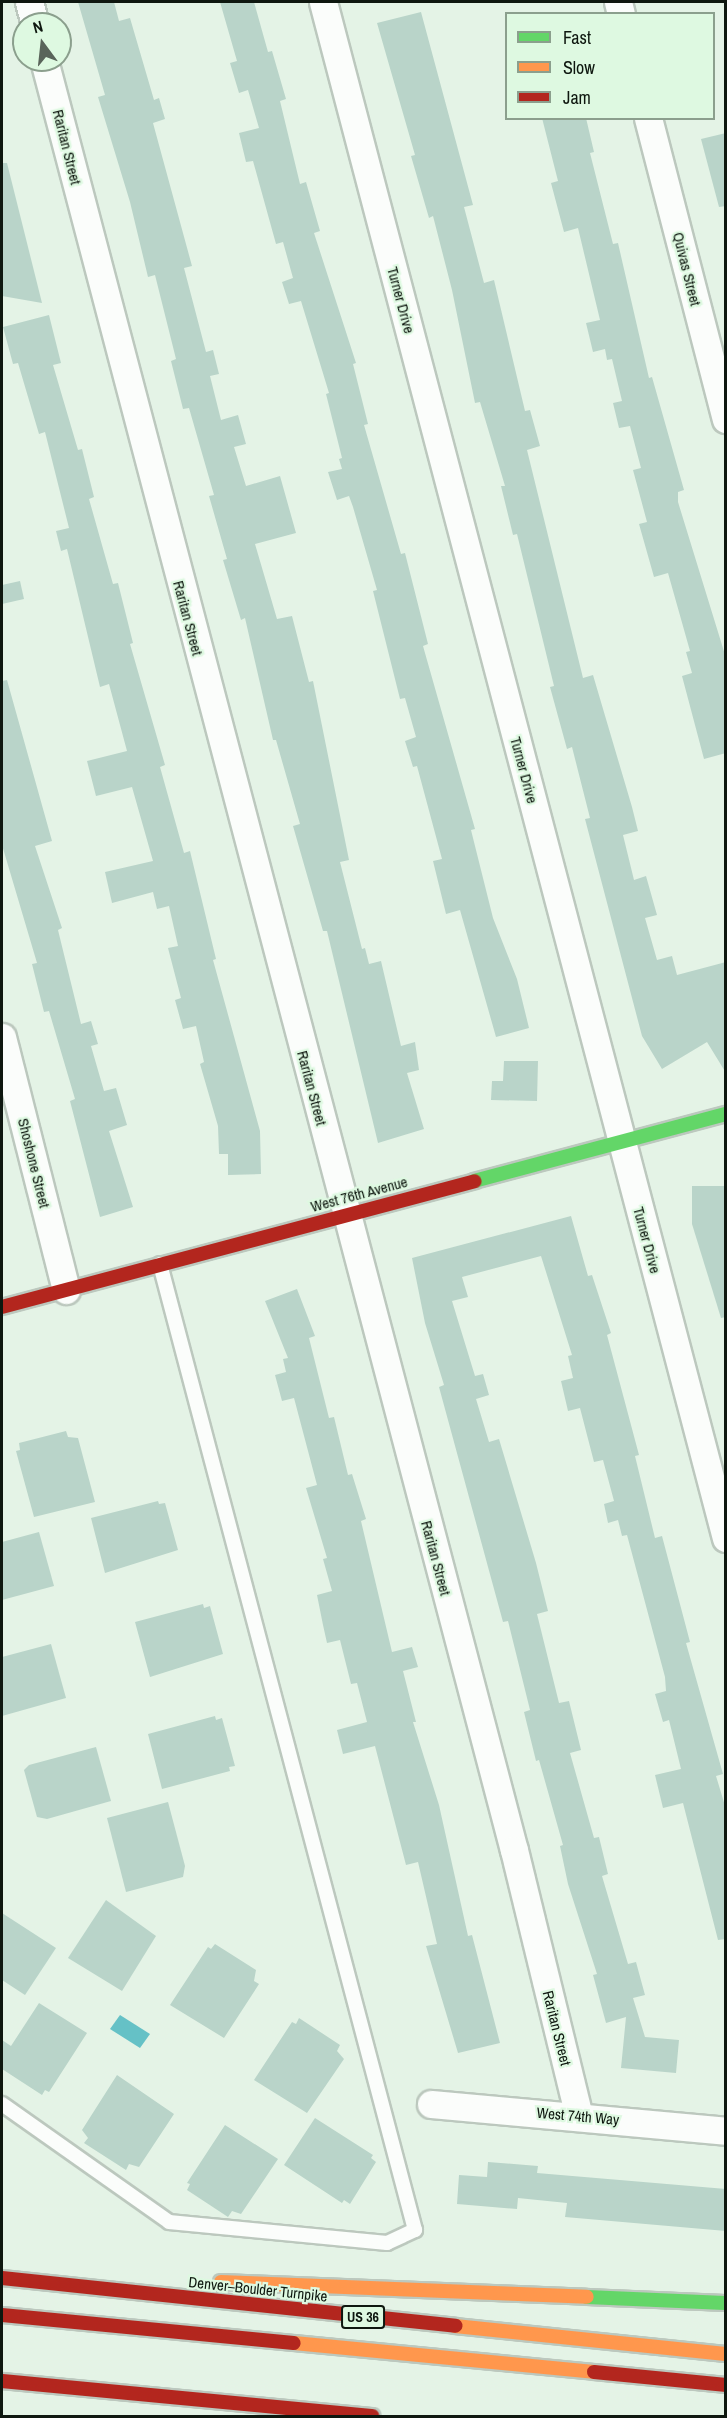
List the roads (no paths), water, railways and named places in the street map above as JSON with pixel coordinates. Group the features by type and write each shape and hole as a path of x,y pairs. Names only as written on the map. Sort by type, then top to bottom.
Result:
{"main road":[{"name":"West 76th Avenue","path":"2,1307 726,1114"},
{"path":"2,2273 156,2279"},
{"name":"Denver–Boulder Turnpike","path":"2,2278 726,2354"},
{"path":"203,2281 726,2303"},
{"path":"2,2314 726,2385"},
{"path":"2,2383 143,2409"},
{"path":"2,2383 372,2416"}],"street":[{"name":"Turner Drive","path":"323,2 726,1538"},
{"name":"Raritan Street","path":"47,72 345,1215 514,1850 579,2116"},
{"name":"Quivas Street","path":"649,120 726,419"},
{"name":"Shoshone Street","path":"2,1037 66,1290"},
{"name":"West 74th Way","path":"431,2104 726,2131"}],"lane":[{"path":"2,2104 169,2222 387,2243 415,2230 160,1264"}],"water":[{"path":"120,2015 150,2034 140,2048 110,2029"}]}
